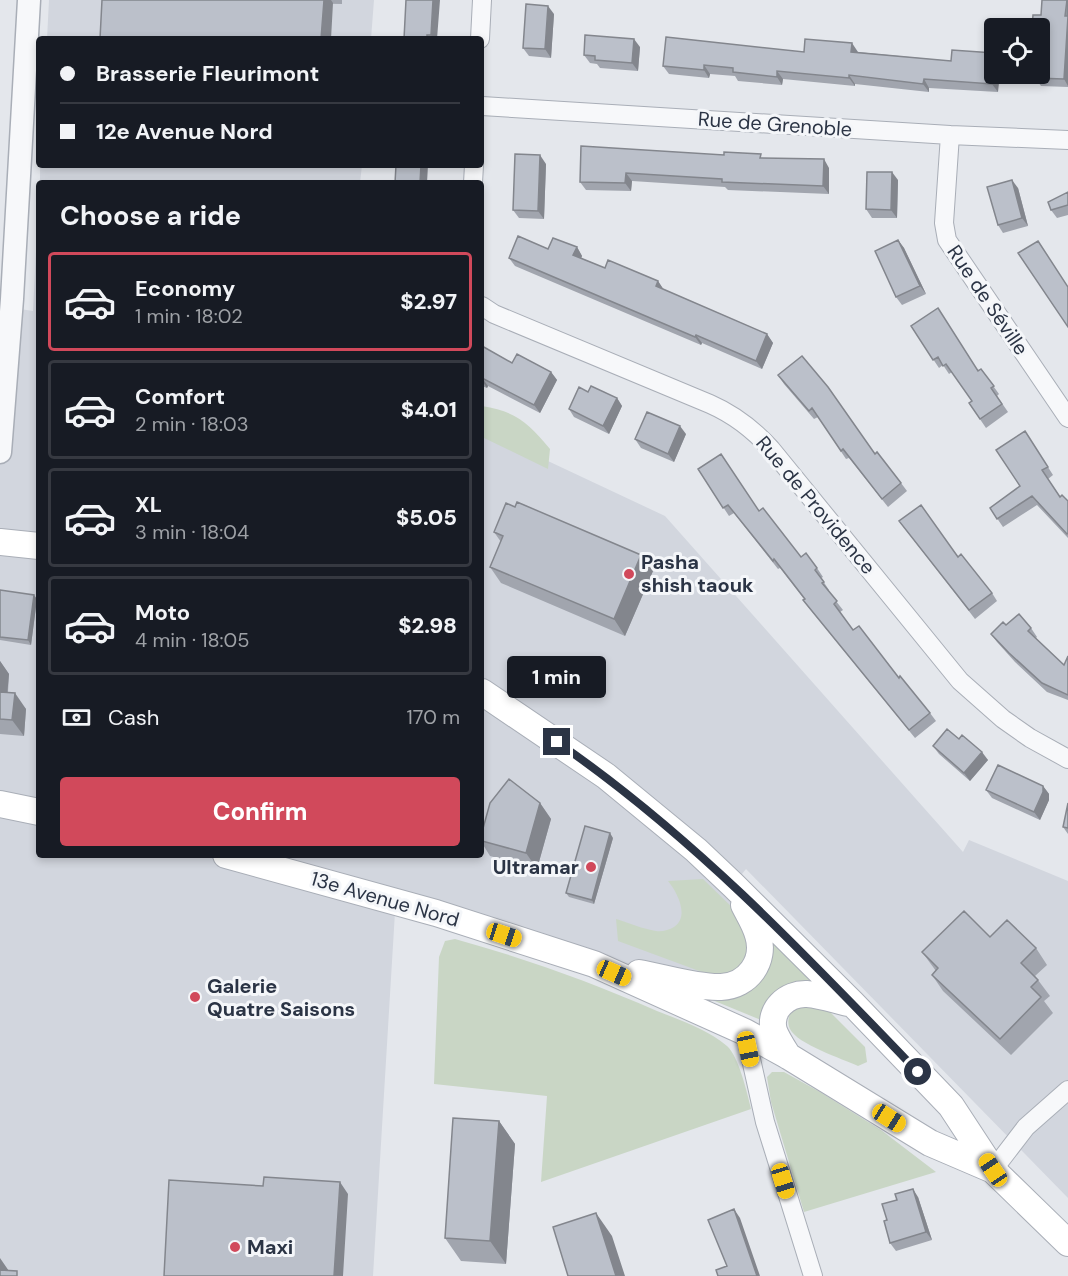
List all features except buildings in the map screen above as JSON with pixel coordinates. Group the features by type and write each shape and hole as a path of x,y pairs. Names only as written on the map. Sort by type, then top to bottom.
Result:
{"main road":[{"path":"0,542 36,546"},
{"path":"484,693 606,776 696,850 853,1004 951,1106 993,1170 1068,1243"},
{"path":"0,804 36,811"},
{"name":"13e Avenue Nord","path":"237,858 436,913 594,964 745,1032 930,1143 993,1170"},
{"path":"594,964 707,986 722,987 742,981 752,974 758,962 759,937 733,885"},
{"path":"788,1056 774,1030 773,1017 777,1008 789,998 806,994 853,1004"}],"street":[{"path":"0,452 12,311 29,0"},
{"path":"480,36 482,0"},
{"name":"Rue de Grenoble","path":"484,106 950,135 1068,140"},
{"name":"Rue de Séville","path":"950,135 944,223 947,240 1068,418"},
{"name":"Rue de Providence","path":"484,307 494,314 728,411 742,421 771,449 960,681 1003,719 1030,738 1068,759"},
{"path":"745,1032 765,1122 813,1276"},
{"path":"993,1170 1026,1127 1068,1090"}],"shaded area":[{"path":"49,0 374,0 371,36 47,36"},
{"path":"40,168 362,168 360,180 40,180"},
{"path":"36,252 36,858 484,858 484,431 665,516 963,852 969,840 1068,881 1068,1198 746,869 733,885 754,924 722,987 395,912 373,1276 0,1276 0,306 33,311"}],"green space":[{"path":"484,406 504,411 528,425 550,449 548,469 484,438"},
{"path":"703,879 737,912 746,926 750,954 732,975 710,975 618,941 616,919 656,931 674,927 679,922 682,911 678,897 668,881"},
{"path":"455,939 582,980 711,1035 727,1046 735,1058 751,1109 541,1182 547,1096 434,1084 439,957 445,941"},
{"path":"772,940 816,986 761,1020 700,995 720,997"},
{"path":"820,1002 865,1047 867,1062 858,1066 794,1035 788,1023 793,1006"},
{"path":"772,1072 784,1072 820,1092 881,1130 936,1172 804,1212 771,1102 767,1077"}],"place":[{"name":"Pasha shish taouk","path":"629,574"},
{"name":"Ultramar","path":"591,867"},
{"name":"Galerie Quatre Saisons","path":"195,997"},
{"name":"Maxi","path":"235,1247"}],"route":[{"path":"557,742 606,776 696,850 853,1004 918,1072"}]}
